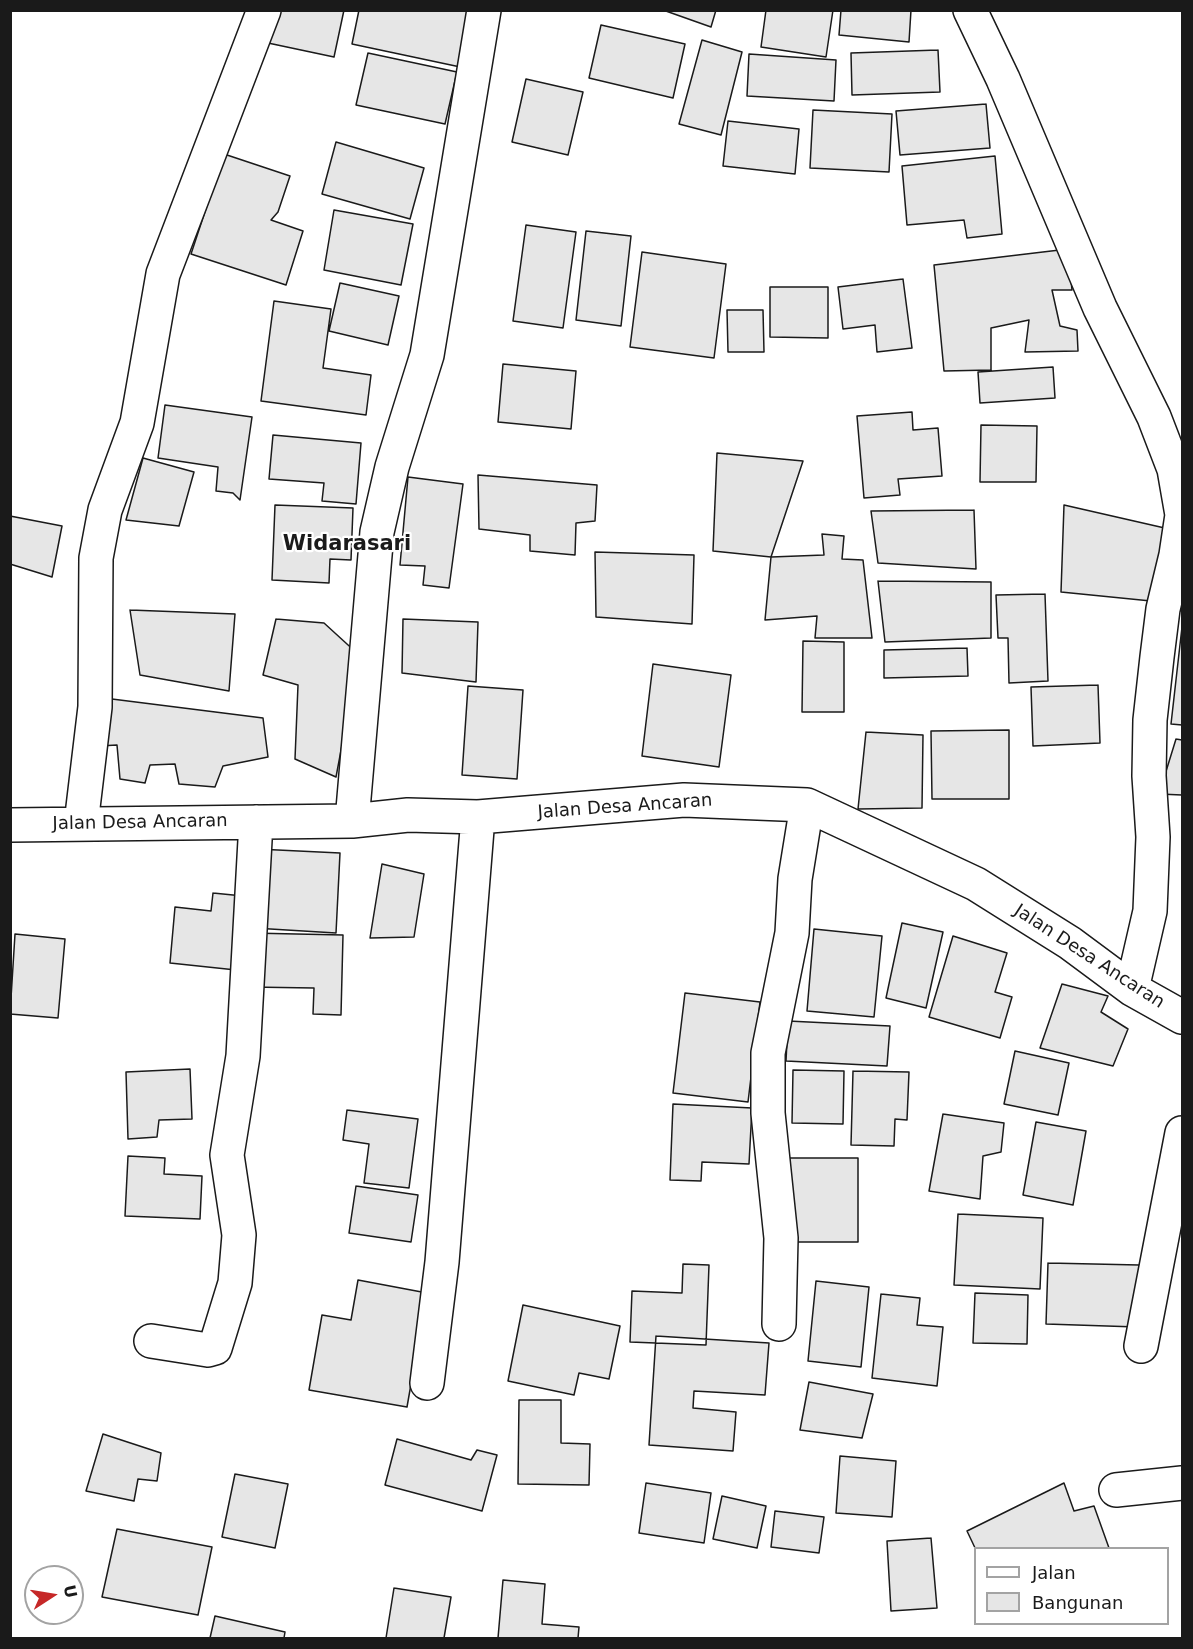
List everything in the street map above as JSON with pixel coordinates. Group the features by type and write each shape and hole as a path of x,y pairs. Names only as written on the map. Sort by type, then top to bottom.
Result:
{"street":[{"path":"81,824 95,707 96,558 105,510 137,423 164,274 264,10"},
{"path":"352,821 377,532 392,467 427,355 484,10"},
{"path":"970,10 1003,79 1101,308 1154,417 1174,469 1182,515 1176,555 1163,609 1157,657 1149,776 1154,837 1150,911 1132,989"},
{"name":"Jalan Desa Ancaran","path":"10,825 352,821 408,815 478,817 684,800 807,805 975,884 1070,943 1132,989 1182,1017"},
{"path":"779,1324 781,1238 768,1113 768,1053 789,952 795,879 807,805"},
{"path":"427,1383 442,1262 478,817"},
{"path":"151,1341 208,1350 215,1348 235,1283 238,1235 227,1155 243,1056 256,822"},
{"path":"1141,1346 1182,1133"},
{"path":"1116,1490 1182,1483"}],"building":[{"path":"274,10 344,10 334,57 268,43"},
{"path":"359,10 477,10 465,68 352,44"},
{"path":"663,10 716,10 711,27"},
{"path":"766,10 833,10 826,57 761,47"},
{"path":"841,10 911,10 909,42 839,35"},
{"path":"601,25 685,44 673,98 589,78"},
{"path":"702,40 742,52 721,135 679,124"},
{"path":"938,50 940,92 852,95 851,53"},
{"path":"368,53 457,72 445,124 356,105"},
{"path":"749,54 836,60 834,101 747,96"},
{"path":"526,79 583,92 568,155 512,142"},
{"path":"986,104 990,148 900,155 896,111"},
{"path":"813,110 892,114 889,172 810,168"},
{"path":"728,121 799,129 795,174 723,166"},
{"path":"336,142 424,168 410,219 322,194"},
{"path":"224,154 290,176 278,212 271,220 303,231 286,285 191,254"},
{"path":"995,156 1002,234 967,238 964,220 907,225 902,166"},
{"path":"334,210 413,224 401,285 324,270"},
{"path":"526,225 576,232 563,328 513,321"},
{"path":"586,231 631,236 621,326 576,320"},
{"path":"1068,249 1072,290 1052,290 1060,326 1077,330 1078,351 1025,352 1029,320 991,328 991,370 944,371 934,265"},
{"path":"642,252 726,264 714,358 630,347"},
{"path":"903,279 912,348 877,352 875,325 843,329 838,287"},
{"path":"340,283 399,296 388,345 329,331"},
{"path":"770,287 828,287 828,338 770,337"},
{"path":"274,301 331,309 323,368 371,375 366,415 261,401"},
{"path":"727,310 763,310 764,352 728,352"},
{"path":"503,364 576,371 571,429 498,422"},
{"path":"1053,367 1055,398 980,403 978,372"},
{"path":"165,405 252,417 240,500 233,493 216,491 218,467 158,458"},
{"path":"912,412 913,430 938,428 942,476 898,479 900,495 864,498 857,416"},
{"path":"981,425 1037,426 1036,482 980,482"},
{"path":"273,435 361,443 356,504 322,501 324,483 269,479"},
{"path":"717,453 803,461 771,557 713,551"},
{"path":"143,458 194,472 179,526 126,520"},
{"path":"478,475 597,485 595,521 576,523 575,555 530,551 530,535 479,529"},
{"path":"408,477 463,484 449,588 423,585 425,566 400,565"},
{"path":"275,505 353,508 351,560 330,559 329,583 272,580"},
{"path":"1064,505 1169,529 1161,602 1061,592"},
{"path":"974,510 976,569 878,563 871,511"},
{"path":"10,516 62,526 52,577 10,564"},
{"path":"822,534 844,536 842,559 863,560 872,638 815,638 817,616 765,620 771,557 824,555"},
{"path":"595,552 694,555 692,624 596,617"},
{"path":"878,581 991,582 991,638 885,642"},
{"path":"1045,594 1048,681 1009,683 1008,638 998,638 996,595"},
{"path":"130,610 235,614 229,691 140,675"},
{"path":"276,619 324,623 359,655 336,777 295,759 298,685 263,675"},
{"path":"403,619 478,622 476,682 402,673"},
{"path":"1182,627 1182,725 1171,724"},
{"path":"803,641 844,642 844,712 802,712"},
{"path":"967,648 968,676 884,678 884,650"},
{"path":"653,664 731,675 719,767 642,756"},
{"path":"1098,685 1100,743 1033,746 1031,687"},
{"path":"468,686 523,690 517,779 462,775"},
{"path":"96,697 263,718 268,757 223,766 215,787 179,784 175,764 150,765 145,783 120,779 117,745 99,746"},
{"path":"1009,730 1009,799 932,799 931,731"},
{"path":"866,732 923,735 922,808 858,809"},
{"path":"1176,739 1182,740 1182,795 1159,794"},
{"path":"257,849 340,853 336,933 254,928"},
{"path":"382,864 424,874 414,937 370,938"},
{"path":"213,893 243,896 236,970 170,963 175,907 211,911"},
{"path":"902,923 943,932 926,1008 886,998"},
{"path":"814,929 882,936 874,1017 807,1011"},
{"path":"250,933 343,935 341,1015 313,1014 314,988 249,987"},
{"path":"15,934 65,939 58,1018 10,1014"},
{"path":"953,936 1007,953 995,992 1012,997 1000,1038 929,1017"},
{"path":"1062,984 1108,996 1101,1012 1128,1029 1113,1066 1040,1048"},
{"path":"685,993 760,1002 748,1102 673,1093"},
{"path":"788,1021 890,1026 887,1066 786,1061"},
{"path":"1015,1051 1069,1063 1058,1115 1004,1104"},
{"path":"190,1069 192,1119 159,1120 157,1137 128,1139 126,1072"},
{"path":"793,1070 844,1071 843,1124 792,1123"},
{"path":"853,1071 909,1072 907,1120 895,1119 894,1146 851,1145"},
{"path":"673,1104 752,1108 749,1164 702,1162 701,1181 670,1180"},
{"path":"347,1110 418,1119 409,1188 364,1183 369,1144 343,1140"},
{"path":"943,1114 1004,1123 1001,1152 983,1156 980,1199 929,1191"},
{"path":"1036,1122 1086,1131 1073,1205 1023,1195"},
{"path":"128,1156 165,1158 164,1174 202,1176 200,1219 125,1216"},
{"path":"788,1158 858,1158 858,1242 790,1242"},
{"path":"356,1186 418,1195 411,1242 349,1233"},
{"path":"958,1214 1043,1218 1040,1289 954,1285"},
{"path":"1048,1263 1139,1265 1137,1327 1046,1324"},
{"path":"683,1264 709,1265 706,1345 630,1342 632,1291 682,1293"},
{"path":"358,1280 427,1293 407,1407 309,1390 322,1315 351,1320"},
{"path":"816,1281 869,1287 861,1367 808,1361"},
{"path":"975,1293 1028,1295 1027,1344 973,1343"},
{"path":"881,1294 920,1298 917,1325 943,1327 937,1386 872,1378"},
{"path":"523,1305 620,1326 609,1379 579,1373 574,1395 508,1381"},
{"path":"656,1336 769,1343 765,1395 694,1391 693,1408 736,1412 733,1451 649,1445"},
{"path":"809,1382 873,1394 862,1438 800,1430"},
{"path":"519,1400 561,1400 561,1443 590,1444 589,1485 518,1484"},
{"path":"103,1434 161,1453 157,1481 138,1479 134,1501 86,1491"},
{"path":"397,1439 471,1460 477,1450 497,1455 482,1511 385,1485"},
{"path":"840,1456 896,1461 892,1517 836,1513"},
{"path":"235,1474 288,1484 275,1548 222,1537"},
{"path":"646,1483 711,1493 704,1543 639,1533"},
{"path":"1064,1483 1074,1511 1094,1506 1109,1547 975,1547 967,1531"},
{"path":"722,1496 766,1506 757,1548 713,1539"},
{"path":"775,1511 824,1517 819,1553 771,1547"},
{"path":"117,1529 212,1547 198,1615 102,1597"},
{"path":"931,1538 937,1608 891,1611 887,1541"},
{"path":"503,1580 545,1584 542,1624 579,1627 578,1638 498,1638"},
{"path":"394,1588 451,1597 444,1638 386,1638"},
{"path":"215,1616 285,1632 284,1638 210,1638"}],"district":[{"name":"Widarasari","path":"347,545"}]}
